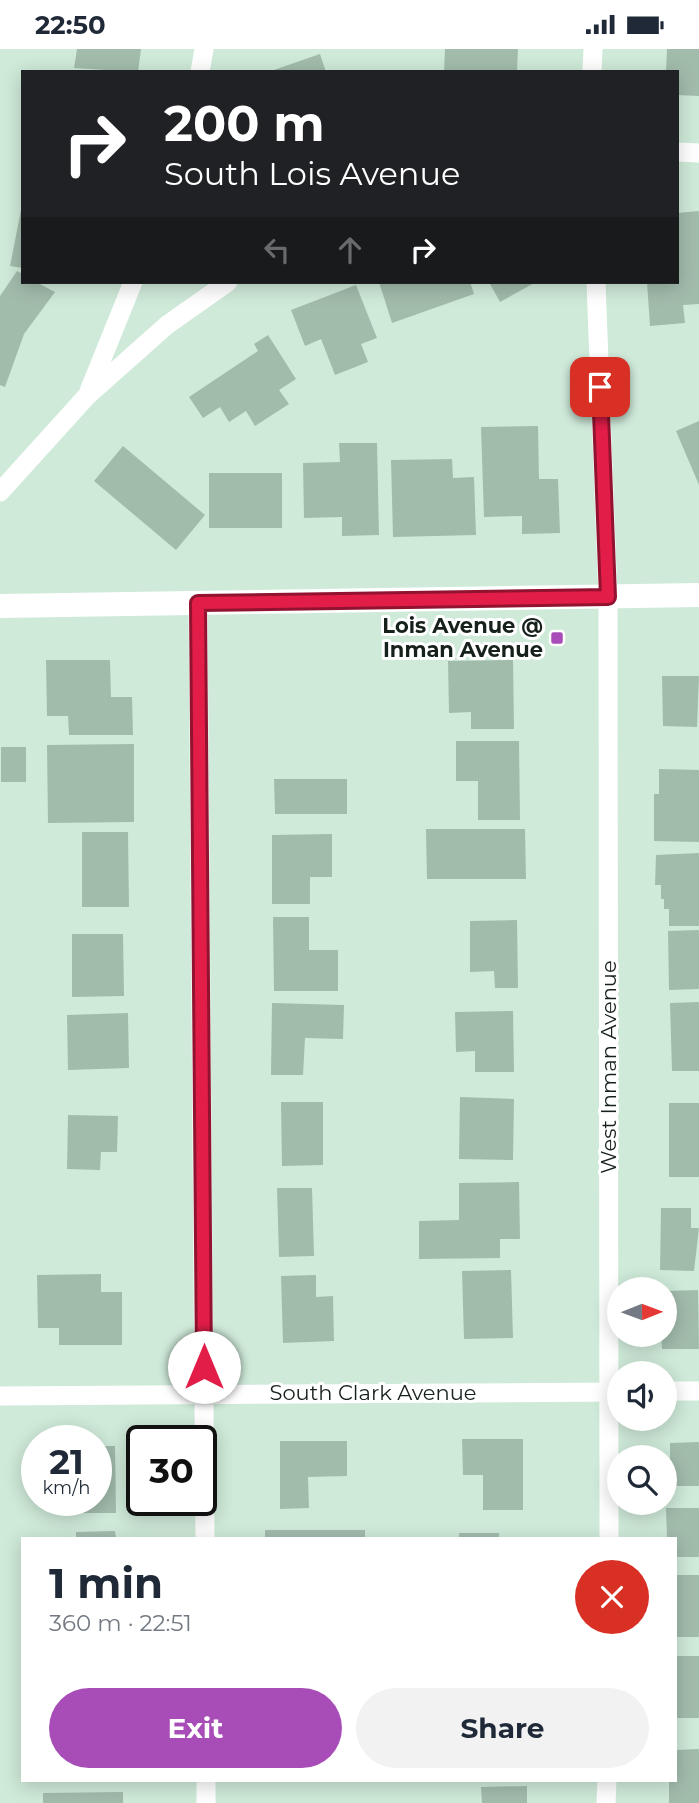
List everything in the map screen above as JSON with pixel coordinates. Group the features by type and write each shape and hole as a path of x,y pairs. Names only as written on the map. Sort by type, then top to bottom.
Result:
{"street":[{"path":"200,70 204,49"},
{"path":"592,70 593,49"},
{"path":"679,152 699,153"},
{"path":"86,397 132,284"},
{"path":"0,492 86,397 167,325 225,284"},
{"name":"West Inman Avenue","path":"596,284 608,597 615,1361"},
{"path":"0,606 699,595"},
{"path":"198,603 205,1537"},
{"path":"677,1391 699,1391"},
{"name":"South Clark Avenue","path":"0,1396 607,1392"},
{"name":"West Inman Avenue","path":"609,1537 613,1431"},
{"path":"206,1782 206,1803"},
{"path":"606,1803 607,1782"}],"building":[{"path":"77,49 141,49 138,70 74,68"},
{"path":"445,49 518,49 517,70 444,70"},
{"path":"667,49 699,49 699,96 679,95 679,70 666,70"},
{"path":"320,54 325,70 274,70"},
{"path":"21,210 21,268 10,266"},
{"path":"699,211 699,304 683,305 685,323 650,326 647,284 679,284 679,213"},
{"path":"17,271 21,273 21,284 40,284 55,292 24,334 5,387 0,385 0,296"},
{"path":"380,284 471,284 474,294 392,323"},
{"path":"490,284 532,284 500,302"},
{"path":"356,285 377,338 361,344 368,362 335,375 321,339 305,346 291,310"},
{"path":"268,335 296,379 279,390 289,404 255,426 246,411 229,422 220,407 203,418 189,397 258,351 254,344"},
{"path":"699,421 699,485 676,431"},
{"path":"538,426 539,479 558,479 560,533 522,534 522,516 484,517 481,427"},
{"path":"339,443 377,443 379,535 342,536 342,517 304,518 303,463 340,462"},
{"path":"123,446 205,515 176,550 94,481"},
{"path":"452,459 453,478 474,477 476,535 393,537 391,460"},
{"path":"209,473 282,473 282,528 209,528"},
{"path":"46,660 110,660 111,697 132,697 133,735 69,735 68,716 47,716"},
{"path":"513,660 514,729 471,729 471,712 449,713 448,661"},
{"path":"662,676 699,676 697,727 663,726"},
{"path":"456,741 519,741 520,820 478,820 478,781 456,781"},
{"path":"134,744 134,822 48,823 47,745"},
{"path":"1,747 26,747 26,782 1,782"},
{"path":"659,769 699,770 699,842 654,841 654,794 659,794"},
{"path":"274,779 347,779 347,814 275,814"},
{"path":"426,829 525,829 526,879 427,879"},
{"path":"82,832 128,832 129,907 82,907"},
{"path":"332,834 332,877 310,877 310,904 272,904 272,835"},
{"path":"699,853 699,926 669,926 669,909 664,909 661,885 655,885 656,855"},
{"path":"273,917 309,917 309,950 338,950 338,991 274,991"},
{"path":"517,920 518,988 495,988 494,971 470,972 470,921"},
{"path":"699,930 699,989 669,990 668,931"},
{"path":"72,934 123,934 124,996 72,997"},
{"path":"699,1002 699,1071 672,1071 670,1003"},
{"path":"272,1003 344,1005 343,1039 305,1038 303,1075 271,1075"},
{"path":"513,1011 514,1072 475,1072 475,1051 456,1052 455,1012"},
{"path":"128,1013 129,1068 68,1070 67,1015"},
{"path":"460,1097 514,1099 513,1160 459,1159"},
{"path":"281,1102 323,1102 323,1165 282,1166"},
{"path":"669,1103 699,1103 699,1177 669,1177"},
{"path":"68,1115 118,1116 117,1152 101,1152 100,1170 67,1169"},
{"path":"519,1182 520,1239 500,1239 500,1258 419,1259 419,1221 459,1220 459,1183"},
{"path":"277,1188 312,1188 314,1256 279,1257"},
{"path":"661,1208 691,1208 691,1228 699,1228 694,1271 660,1270"},
{"path":"511,1270 513,1338 464,1339 462,1271"},
{"path":"101,1274 101,1292 122,1292 122,1345 59,1345 59,1328 38,1328 37,1275"},
{"path":"316,1275 316,1297 333,1296 334,1341 283,1343 281,1276"},
{"path":"698,1290 699,1349 662,1349 677,1347 677,1291"},
{"path":"462,1439 523,1439 523,1510 483,1510 483,1475 463,1475"},
{"path":"280,1441 347,1441 347,1476 308,1477 309,1508 280,1509"},
{"path":"699,1442 699,1486 677,1486 677,1445 670,1443"},
{"path":"112,1446 115,1446 116,1513 112,1513"},
{"path":"677,1508 699,1508 699,1557 677,1557 677,1537 667,1537 666,1515 677,1515"},
{"path":"265,1530 365,1530 365,1537 265,1537"},
{"path":"115,1531 116,1537 76,1537 76,1532"},
{"path":"459,1533 499,1533 499,1537 459,1537"},
{"path":"677,1575 699,1575 699,1637 677,1637"},
{"path":"677,1656 699,1656 699,1718 677,1718"},
{"path":"699,1749 699,1803 669,1803 669,1782 677,1782 677,1750"},
{"path":"527,1786 527,1803 482,1803 481,1787"},
{"path":"123,1792 123,1803 43,1803 43,1793"}],"place":[{"name":"Lois Avenue @ Inman Avenue","path":"557,638"}],"route":[{"path":"204,1367 198,603 608,597 600,387"}]}
